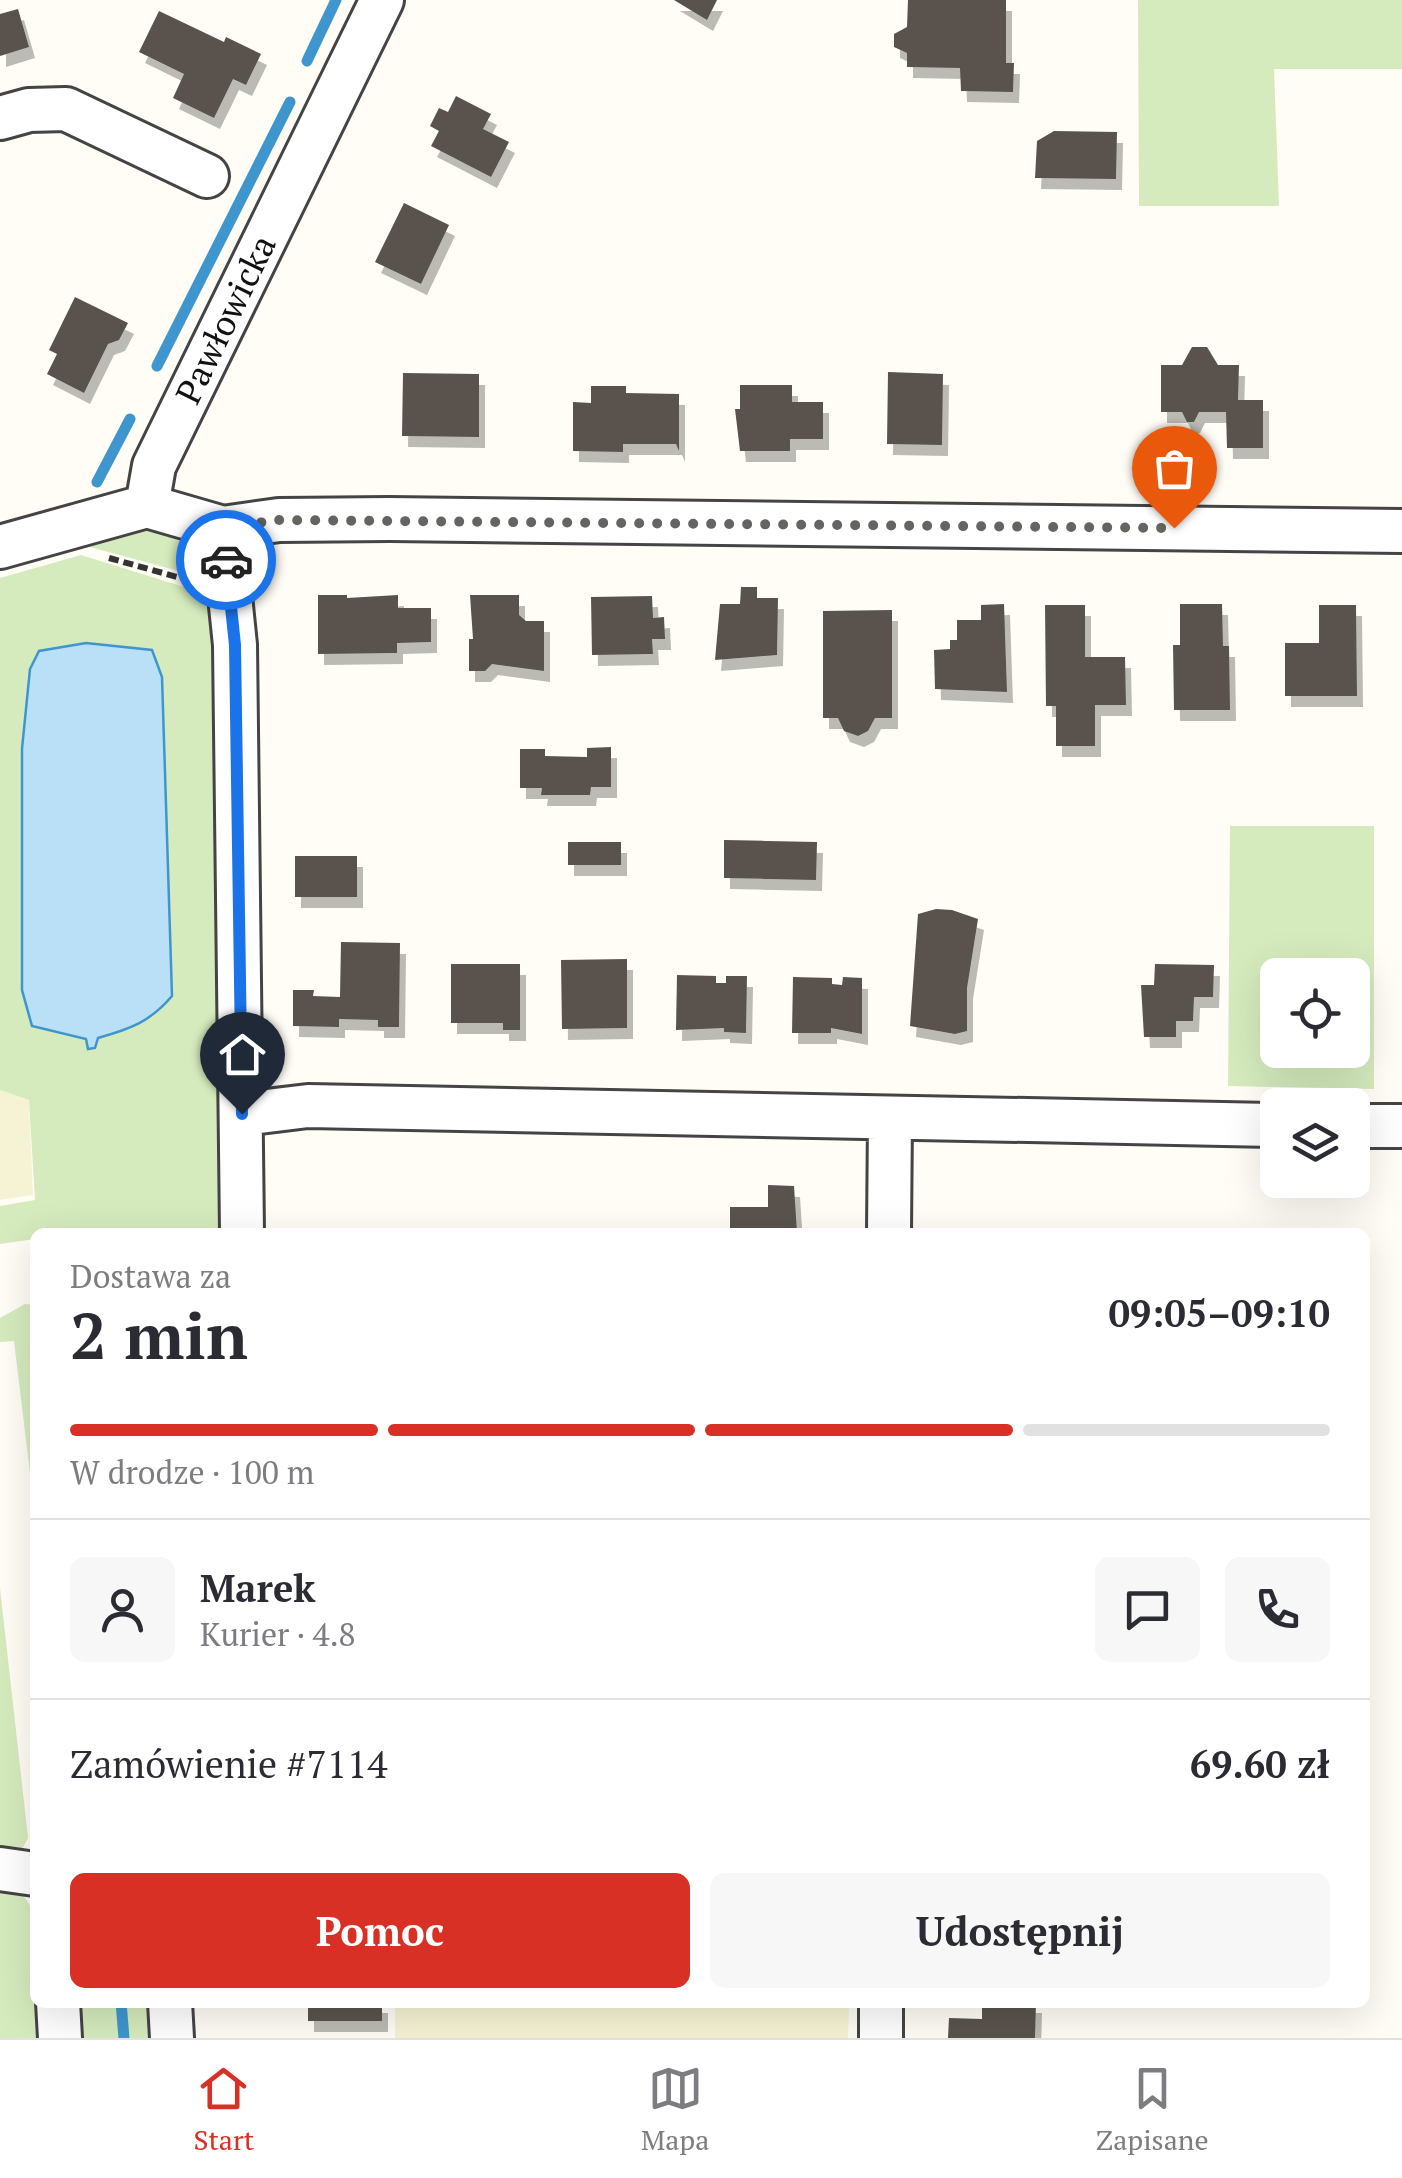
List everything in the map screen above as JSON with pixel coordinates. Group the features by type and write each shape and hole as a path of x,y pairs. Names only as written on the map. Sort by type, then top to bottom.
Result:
{"street":[{"name":"Pawłowicka","path":"147,506 154,466 382,0"},
{"path":"0,118 30,110 66,109 208,176"},
{"path":"0,546 147,506 222,528 278,520 390,519 1402,531"},
{"path":"222,528 230,586 239,790 242,1228"},
{"path":"242,1114 308,1106 1260,1126"},
{"path":"889,1228 890,1120"},
{"path":"1370,1126 1402,1126"},
{"path":"0,1870 30,1873"},
{"path":"58,2008 60,2038"},
{"path":"170,2008 172,2038"},
{"path":"881,2008 881,2038"}],"path":[{"path":"68,528 78,550 214,587 230,586"}],"shaded area":[{"path":"0,1090 29,1100 33,1195 0,1200"},
{"path":"395,2008 849,2008 848,2038 395,2038"}],"green space":[{"path":"1138,0 1402,0 1402,69 1274,69 1279,206 1139,206"},
{"path":"139,529 164,534 183,544 212,580 86,546 86,542"},
{"path":"81,555 213,596 226,1228 30,1228 30,1240 0,1244 0,1206 35,1200 29,1100 0,1090 0,578"},
{"path":"1230,826 1374,826 1374,1089 1228,1086"},
{"path":"30,1304 30,1473 14,1341 0,1342 0,1318"},
{"path":"0,1588 28,1838 21,1851 0,1853"},
{"path":"0,1885 16,1890 30,1908 30,2008 46,2008 48,2038 0,2038"},
{"path":"66,2008 148,2008 150,2038 69,2038"}],"water":[{"path":"86,643 152,650 162,677 172,996 147,1018 98,1038 95,1048 88,1049 86,1039 32,1026 22,990 22,749 30,669 39,651"}],"building":[{"path":"674,0 717,0 707,20"},
{"path":"908,0 1006,0 1006,63 1014,63 1013,92 961,91 960,68 907,67 907,53 894,47 894,34 907,27"},
{"path":"18,9 29,47 0,56 0,14"},
{"path":"159,11 224,42 226,37 261,54 246,85 233,79 214,118 173,98 184,74 139,52"},
{"path":"456,96 491,114 483,129 509,142 491,177 431,146 439,131 430,126 439,108 448,112"},
{"path":"1054,131 1117,132 1116,179 1035,178 1037,141"},
{"path":"404,203 449,225 421,284 375,262"},
{"path":"75,297 128,323 119,340 108,344 84,393 47,374 57,354 49,350"},
{"path":"1192,347 1207,347 1218,365 1239,365 1238,400 1263,400 1263,448 1227,448 1226,412 1199,412 1194,422 1187,422 1182,412 1161,412 1161,365 1182,365"},
{"path":"888,372 943,374 942,445 887,444"},
{"path":"403,373 479,374 479,437 402,436"},
{"path":"740,385 792,385 792,402 823,402 823,439 790,439 790,451 740,451 735,409 740,409"},
{"path":"591,386 626,386 626,393 679,394 679,451 676,444 623,444 623,452 573,451 573,402 591,403"},
{"path":"741,587 757,587 757,598 778,598 777,655 715,660 720,604 740,604"},
{"path":"318,595 398,595 398,608 431,608 431,642 397,643 397,653 318,654"},
{"path":"470,595 519,595 519,615 526,621 544,621 544,671 492,664 485,671 469,671 469,639 473,639"},
{"path":"652,596 653,618 664,617 665,639 652,639 653,654 592,655 591,597"},
{"path":"1004,604 1007,692 935,689 934,650 950,649 950,640 957,640 957,620 981,620 981,605"},
{"path":"1180,604 1222,604 1223,646 1229,646 1230,710 1174,710 1173,645 1180,645"},
{"path":"1045,605 1085,605 1085,657 1125,657 1126,705 1095,705 1095,746 1056,746 1056,706 1046,706"},
{"path":"1319,605 1356,605 1357,696 1285,696 1285,643 1319,643"},
{"path":"892,610 892,718 875,718 868,731 858,736 844,731 838,718 823,718 823,611"},
{"path":"611,747 611,787 591,787 590,795 541,795 542,788 520,788 520,749 545,749 545,756 587,757 587,748"},
{"path":"724,840 817,842 816,880 724,878"},
{"path":"568,842 621,842 621,865 568,865"},
{"path":"295,856 357,856 357,897 295,897"},
{"path":"936,909 978,919 967,988 967,1031 955,1034 910,1026 918,914"},
{"path":"341,942 400,943 399,1027 378,1027 378,1020 339,1019 339,1027 293,1026 293,990 314,990 313,996 340,997"},
{"path":"627,959 627,1028 562,1029 561,960"},
{"path":"451,964 520,964 520,1030 503,1030 503,1023 451,1023"},
{"path":"1155,964 1214,965 1213,997 1194,997 1193,1021 1176,1021 1176,1037 1144,1037 1141,985 1154,985"},
{"path":"677,975 716,976 716,983 726,983 726,976 747,976 746,1033 724,1032 724,1028 676,1030"},
{"path":"793,977 832,978 832,984 842,985 843,977 862,978 862,1034 831,1028 831,1033 792,1033"},
{"path":"768,1185 794,1186 797,1228 730,1228 730,1207 768,1207"},
{"path":"308,2008 382,2008 382,2021 308,2021"},
{"path":"982,2008 1036,2008 1035,2038 948,2038 949,2018 982,2019"}],"waterway":[{"path":"307,61 336,0"},
{"path":"157,366 290,102"},
{"path":"97,482 130,419"},
{"path":"122,2008 124,2038"}],"way so far":[{"path":"226,560 222,528 278,520 1174,528"}],"route":[{"path":"226,560 235,645 242,1114"}]}
